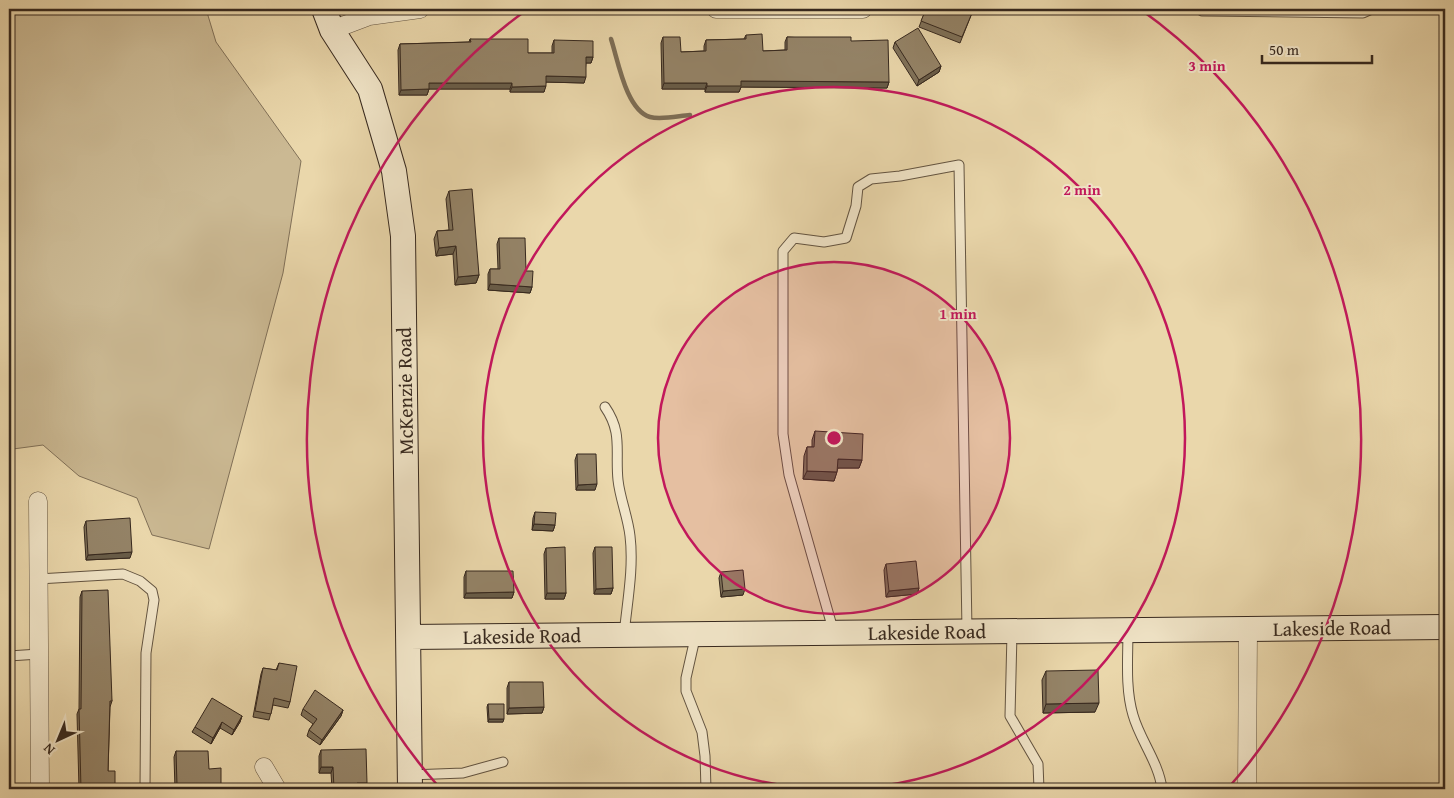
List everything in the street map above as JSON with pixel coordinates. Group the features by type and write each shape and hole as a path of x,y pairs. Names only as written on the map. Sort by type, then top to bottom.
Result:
{"street":[{"path":"328,19 370,16 420,9"},
{"path":"716,9 863,9"},
{"name":"McKenzie Road","path":"328,19 370,89 394,171 403,236 410,782"},
{"path":"38,501 40,789"},
{"name":"Lakeside Road","path":"409,637 1445,627"},
{"path":"1247,789 1248,629"},
{"path":"264,767 277,789"}],"lane":[{"path":"1200,9 1202,11 1362,13 1372,9"},
{"path":"834,633 789,475 783,434 783,251 794,238 824,242 846,238 856,206 858,187 871,179 959,166 967,632"},
{"path":"605,407 614,420 618,433 618,481 630,536 631,554 624,635"},
{"path":"38,579 123,574 140,582 152,591 154,600 146,653 144,685 145,789"},
{"path":"1128,630 1129,699 1146,748 1161,777 1162,789"},
{"path":"1012,631 1010,716 1038,764 1039,789"},
{"path":"696,634 686,678 686,691 702,732 706,756 706,789"},
{"path":"9,656 39,654"},
{"path":"410,782 463,773 503,762"}],"shaded area":[{"path":"9,9 206,9 216,42 301,161 283,273 209,549 152,535 137,498 79,476 43,445 13,449 9,456"}],"building":[{"path":"926,9 962,9 972,13 962,37 921,21"},
{"path":"918,28 941,66 919,80 895,42"},
{"path":"762,34 763,51 787,50 787,37 851,37 851,41 888,40 889,82 741,81 741,86 707,86 707,83 664,83 663,37 680,37 681,52 706,51 706,40 746,39 746,35"},
{"path":"470,39 528,39 528,53 554,53 554,40 593,41 593,57 586,57 586,77 546,76 546,86 512,87 512,83 429,83 429,89 401,90 400,44 471,42"},
{"path":"472,189 479,275 458,277 456,246 439,248 437,231 453,230 449,191"},
{"path":"499,238 525,238 526,271 533,271 532,287 490,284 490,269 500,269"},
{"path":"815,431 863,434 862,460 838,459 837,472 807,471 807,447 814,447"},
{"path":"577,454 596,454 597,484 578,485"},
{"path":"535,512 556,513 555,525 534,524"},
{"path":"130,518 132,552 88,555 86,521"},
{"path":"565,547 566,593 547,593 546,548"},
{"path":"595,547 612,547 613,588 596,589"},
{"path":"916,561 919,588 889,591 886,564"},
{"path":"743,570 745,589 723,591 721,572"},
{"path":"466,571 513,571 514,592 466,593"},
{"path":"108,590 112,701 110,701 108,771 115,771 115,789 81,789 79,709 81,709 82,591"},
{"path":"279,663 297,666 290,702 274,698 271,714 255,711 263,668 277,670"},
{"path":"1098,670 1099,703 1046,704 1046,671"},
{"path":"509,682 543,682 544,707 509,708"},
{"path":"315,690 343,710 322,740 309,730 317,719 303,709"},
{"path":"212,698 242,716 234,730 222,722 213,738 195,727"},
{"path":"488,704 504,704 504,719 489,719"},
{"path":"366,749 367,783 357,783 357,789 334,789 333,767 321,767 321,750"},
{"path":"176,751 208,751 209,769 221,768 221,789 190,789 190,785 177,785"}],"waterway":[{"path":"611,39 629,95 642,112 650,117 659,118 690,115"}]}
